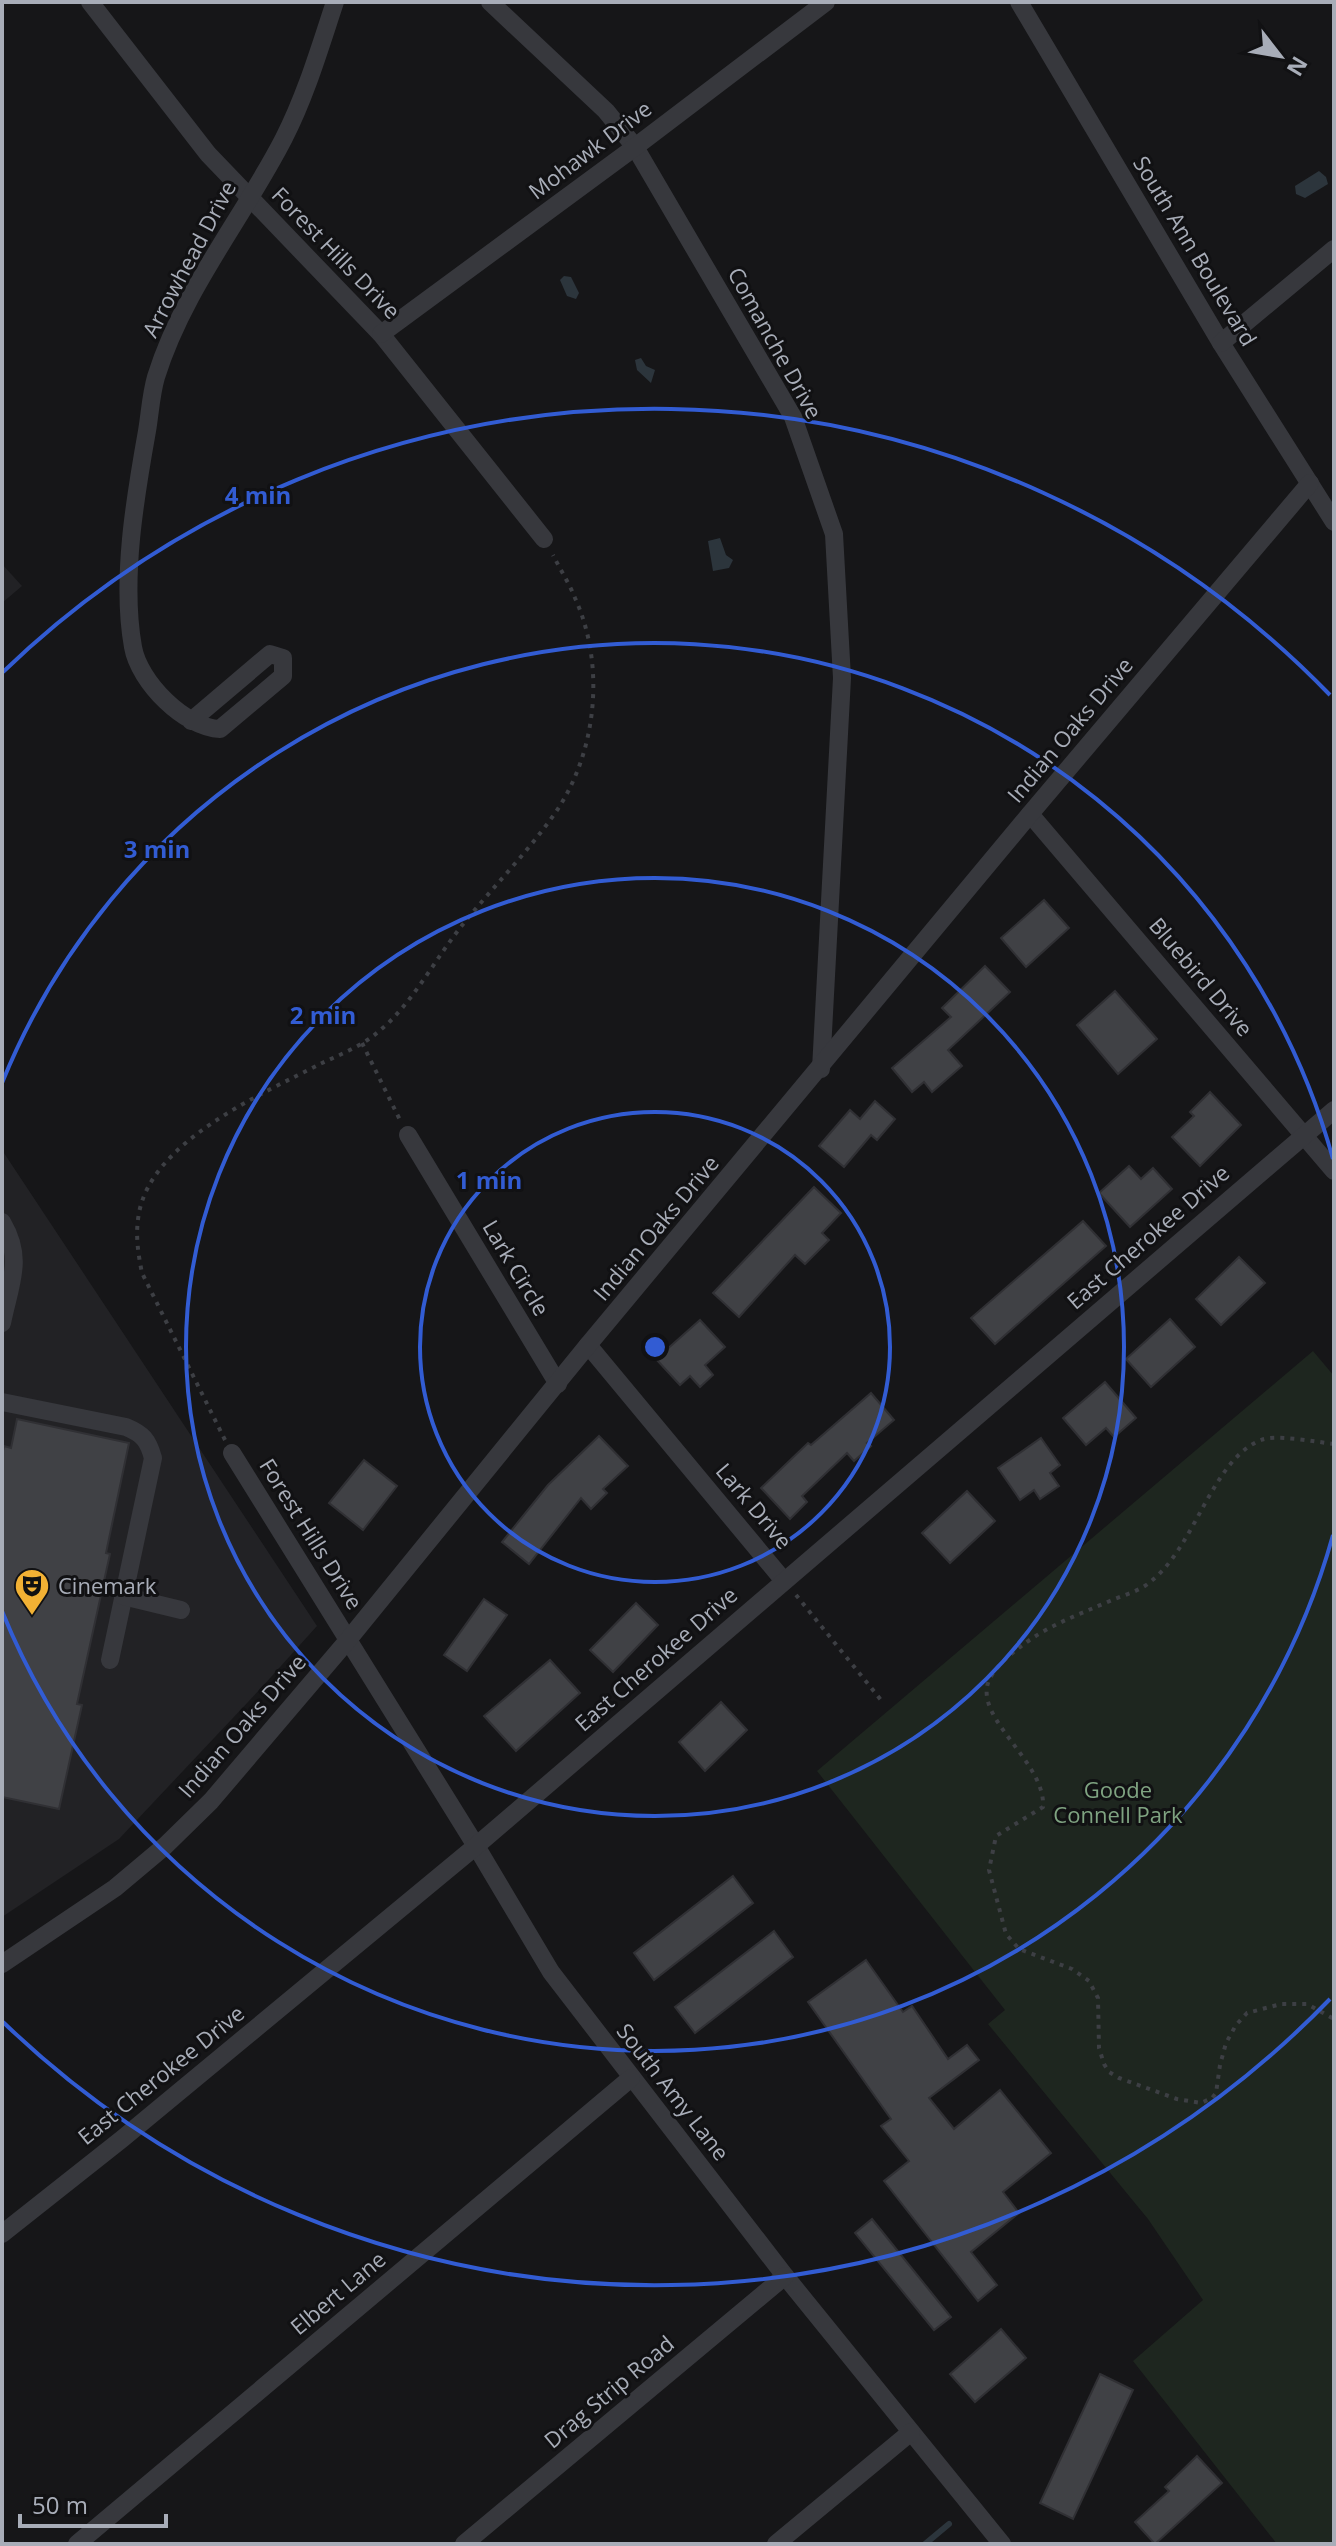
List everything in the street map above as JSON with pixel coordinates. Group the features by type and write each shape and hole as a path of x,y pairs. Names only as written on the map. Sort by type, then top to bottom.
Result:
{"street":[{"name":"Forest Hills Drive","path":"90,2 208,154 381,334 544,539"},
{"name":"Arrowhead Drive","path":"191,721 183,717 150,682 133,651 129,599 139,474 156,379 177,324 284,138 309,80 335,2"},
{"name":"Comanche Drive","path":"490,2 606,111 635,147 793,417 834,534 842,678 821,1069"},
{"name":"Mohawk Drive","path":"381,334 826,2"},
{"name":"South Ann Boulevard","path":"1019,2 1221,343 1334,522"},
{"path":"1221,343 1334,249"},
{"name":"Indian Oaks Drive","path":"2,1964 115,1888 165,1846 211,1801 348,1640 588,1345 821,1069 1030,814 1310,483"},
{"path":"270,654 283,658 283,676 220,729 206,728 191,721 270,654"},
{"name":"Bluebird Drive","path":"1030,814 1334,1171"},
{"name":"East Cherokee Drive","path":"2,2234 476,1846 1334,1110"},
{"name":"Lark Circle","path":"408,1135 558,1384"},
{"path":"2,1222 13,1240 15,1253 2,1323"},
{"name":"Lark Drive","path":"588,1345 784,1581"},
{"path":"2,1402 126,1427 141,1433 149,1443 153,1458 110,1660"},
{"name":"Forest Hills Drive","path":"232,1453 348,1640"},
{"path":"123,1596 181,1610"},
{"name":"South Amy Lane","path":"348,1640 551,1972 785,2276 1002,2544"},
{"name":"Elbert Lane","path":"77,2544 631,2078"},
{"name":"Drag Strip Road","path":"464,2544 785,2276"},
{"path":"776,2544 911,2432"}],"path":[{"path":"232,1453 142,1273 137,1244 139,1211 168,1159 187,1141 240,1106 379,1032 401,1008 465,921 555,813 587,748 593,709 591,647 576,599 544,539"},
{"path":"362,1043 408,1135"},
{"path":"1334,1444 1262,1439 1233,1459 1167,1567 1148,1585 1038,1632 1005,1658 989,1679 985,1696 993,1715 1044,1795 1043,1807 996,1836 989,1870 1006,1934 1019,1949 1072,1969 1089,1981 1098,1998 1099,2048 1109,2072 1177,2099 1201,2103 1216,2093 1226,2043 1247,2013 1281,2004 1307,2004 1334,2019"},
{"name":"Lark Drive","path":"784,1581 881,1700"}],"shaded area":[{"path":"1319,171 1328,184 1305,198 1296,194 1295,186"},
{"path":"564,276 571,277 579,293 576,299 567,296 560,280"},
{"path":"641,358 646,366 655,370 651,383 637,370 635,360"},
{"path":"720,538 726,555 733,560 729,568 713,571 708,541"},
{"path":"2,564 22,586 2,603"},
{"path":"2,1150 317,1626 119,1839 2,1917"}],"green space":[{"name":"Goode Connell Park","path":"1313,1351 1334,1376 1334,2544 1277,2544 1133,2361 1203,2300 1148,2219 988,2024 1005,2010 817,1771"}],"building":[{"path":"1044,900 1069,928 1026,967 1001,938"},
{"path":"985,966 1010,992 948,1050 962,1066 932,1092 924,1082 912,1092 892,1068 951,1017 942,1008"},
{"path":"1115,991 1157,1039 1118,1074 1077,1025"},
{"path":"1210,1092 1241,1125 1200,1166 1172,1137 1194,1116 1190,1112"},
{"path":"875,1101 895,1119 877,1140 871,1135 844,1167 819,1146 850,1110 860,1119"},
{"path":"1129,1166 1141,1179 1153,1168 1172,1189 1130,1227 1099,1193"},
{"path":"814,1187 841,1213 822,1233 829,1240 805,1264 795,1255 739,1317 713,1293"},
{"path":"1083,1221 1106,1246 995,1344 971,1318"},
{"path":"1239,1257 1265,1283 1221,1325 1196,1299"},
{"path":"1170,1319 1195,1347 1151,1387 1126,1359"},
{"path":"700,1320 725,1347 705,1365 713,1375 700,1387 690,1376 680,1385 656,1359"},
{"path":"1105,1382 1136,1418 1114,1437 1106,1428 1086,1445 1063,1418"},
{"path":"871,1393 894,1420 867,1443 871,1446 854,1461 847,1453 802,1496 807,1502 790,1519 761,1488 808,1443 811,1445"},
{"name":"Cinemark","path":"17,1419 129,1443 106,1553 110,1554 77,1704 82,1705 59,1809 2,1797 2,1455 4,1446 11,1448"},
{"path":"599,1436 628,1466 603,1489 607,1493 591,1509 581,1498 529,1564 502,1542 548,1485"},
{"path":"1041,1438 1060,1465 1050,1473 1059,1486 1040,1499 1034,1490 1020,1500 998,1468"},
{"path":"364,1460 397,1486 363,1530 329,1503"},
{"path":"967,1491 995,1521 950,1563 922,1533"},
{"path":"484,1599 507,1615 467,1671 444,1655"},
{"path":"636,1603 658,1625 613,1672 590,1650"},
{"path":"550,1660 580,1693 516,1751 484,1716"},
{"path":"721,1702 747,1730 705,1771 679,1742"},
{"path":"733,1876 753,1903 654,1980 634,1953"},
{"path":"774,1931 793,1957 695,2033 675,2007"},
{"path":"866,1960 903,2012 912,2006 948,2059 967,2045 979,2060 929,2098 954,2129 1000,2090 1051,2153 1003,2192 1019,2213 971,2252 997,2285 978,2301 884,2181 909,2161 881,2126 891,2119 808,2002"},
{"path":"872,2219 951,2317 934,2330 855,2233"},
{"path":"1001,2329 1026,2358 975,2402 950,2374"},
{"path":"1100,2374 1133,2390 1073,2519 1040,2503"},
{"path":"1197,2456 1222,2483 1155,2544 1135,2522 1169,2491 1165,2487"}],"waterway":[{"path":"925,2544 949,2524"}],"place":[{"name":"Cinemark","path":"32,1617"}]}
